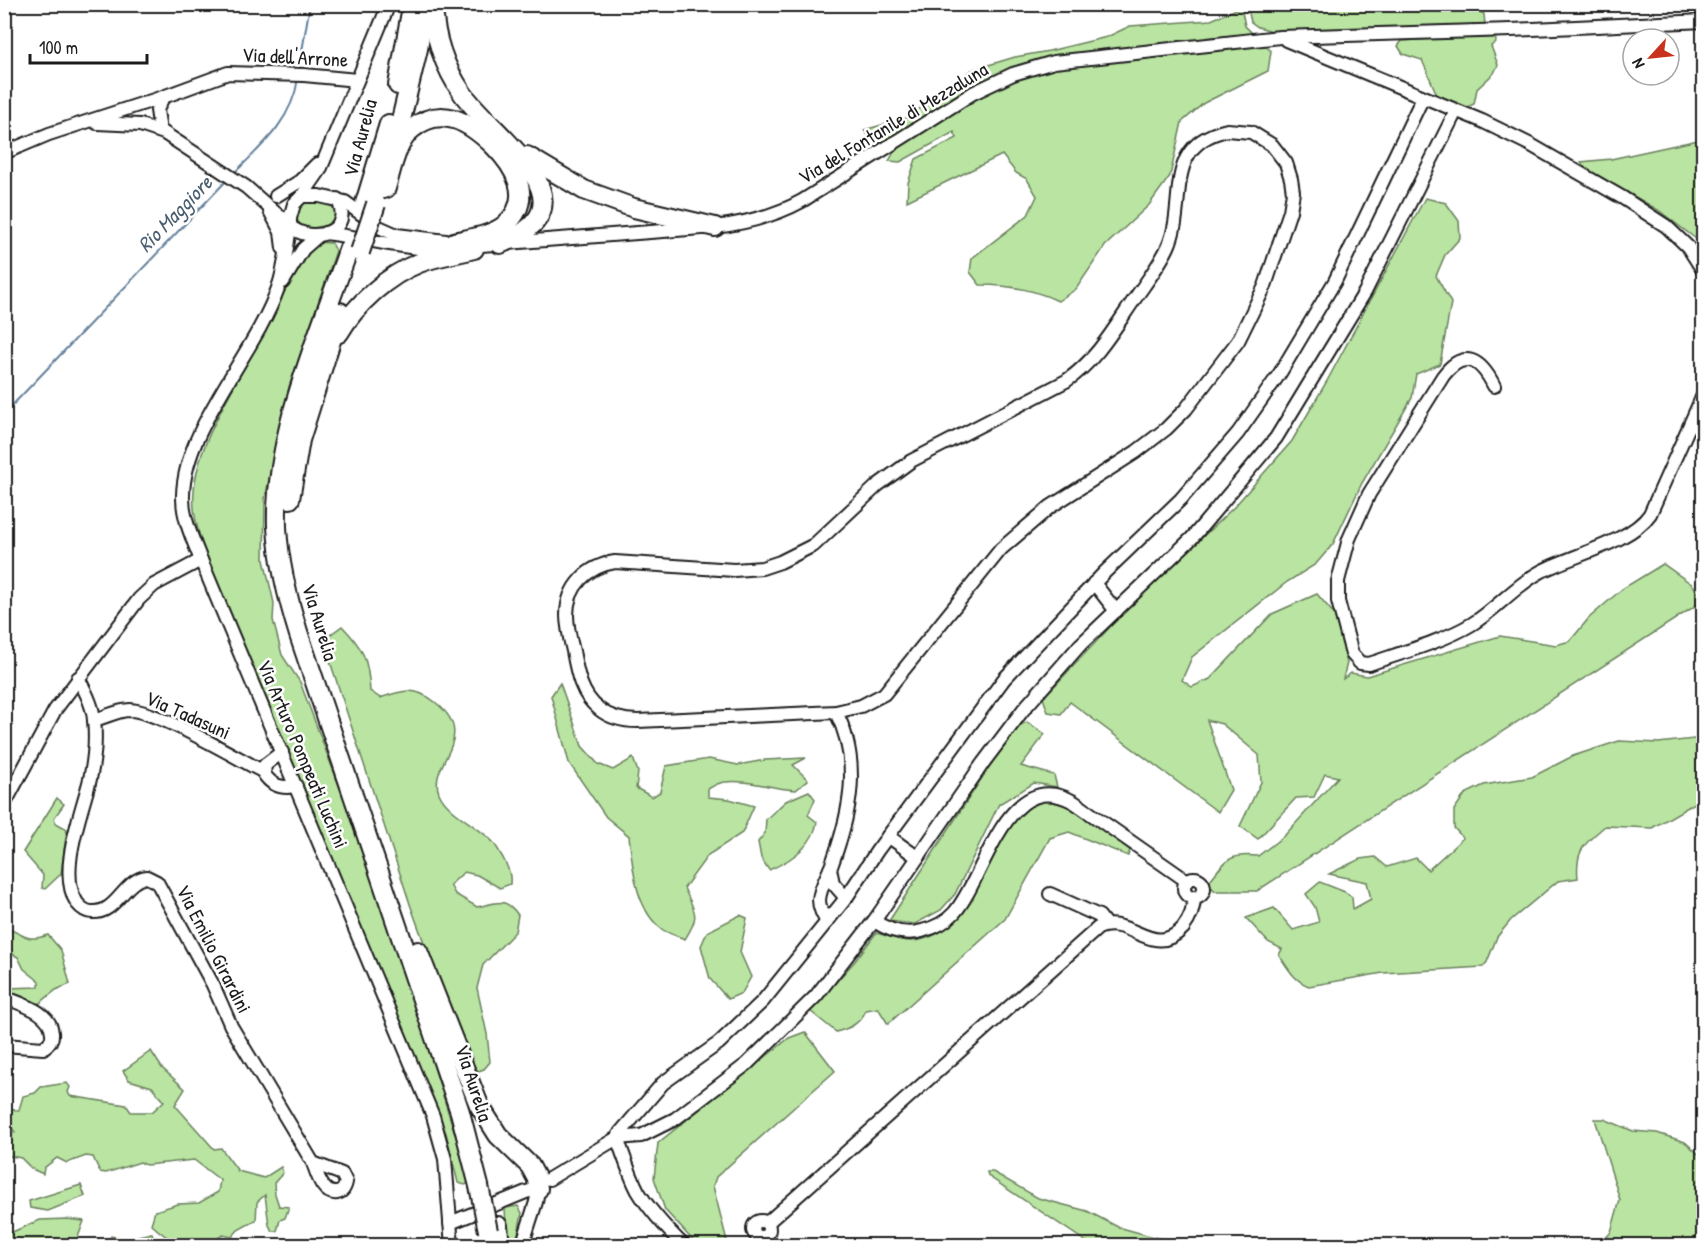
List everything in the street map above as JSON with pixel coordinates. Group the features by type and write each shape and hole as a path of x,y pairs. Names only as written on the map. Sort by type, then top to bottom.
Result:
{"highway":[{"name":"Via Aurelia","path":"374,199 412,4"},
{"name":"Via Aurelia","path":"424,4 410,89 395,145 296,404 281,471 277,514 282,568 299,635 485,1185"},
{"path":"316,387 323,376 340,332 364,301 414,265 475,244 527,230 536,220 543,204 538,179 531,168 468,100 452,77 437,40 433,4"},
{"path":"374,199 386,188 400,146 414,127 424,121 441,117 457,119 472,126 504,156 512,166 519,182 519,202 511,219 475,244"},
{"path":"514,149 584,190 633,208 715,226"},
{"name":"Via Aurelia","path":"355,250 298,448 291,489 290,536 293,569 309,632 469,1104 492,1234 500,1245"},
{"path":"417,950 479,1105 498,1135 530,1166 543,1184"}],"street":[{"path":"290,224 293,207 320,170 389,4"},
{"name":"Via del Fontanile di Mezzaluna","path":"322,234 346,236 402,247 438,248 715,226 754,220 797,204 954,104 993,83 1022,71 1054,62 1280,37 1704,21"},
{"path":"1280,37 1523,140 1657,220 1688,247 1704,272"},
{"name":"Via dell'Arrone","path":"4,153 49,134 232,72 357,80"},
{"path":"160,131 158,110 163,97"},
{"path":"450,1223 543,1184 617,1138 663,1083 712,1048 749,1016 788,971 846,898 888,836 1005,679 1094,583 1181,500 1238,433 1268,391 1335,281 1423,97"},
{"path":"617,1138 641,1136 670,1122 741,1070 794,1020 816,996 874,921 1017,716 1080,645 1192,538 1260,459 1288,421 1365,292 1456,111"},
{"path":"64,130 90,124 119,123 140,125 160,131 184,144 244,186 272,202 290,224 303,234 322,234 335,228 341,218 341,207 337,199 319,196 272,202"},
{"path":"1227,130 1251,132 1269,142 1279,152 1288,168 1293,186 1292,206 1258,302 1242,334 1223,362 1186,409 1166,429 1136,452 1058,502 1009,541 972,582 884,694 861,706 836,712 638,721 609,716 588,698 578,675 567,621 568,604 573,589 588,572 611,562 749,569 774,564 809,548 878,485 905,465 1055,388 1084,367 1104,344 1169,246 1175,224 1180,172 1191,151 1205,139 1227,130"},
{"path":"272,202 303,179 326,152"},
{"name":"Via del Fontanile di Mezzaluna","path":"337,199 349,204 391,233 408,238 475,244"},
{"name":"Via Arturo Pompeati Luchini","path":"272,202 282,237 284,264"},
{"name":"Via Arturo Pompeati Luchini","path":"279,288 290,224"},
{"name":"Via Arturo Pompeati Luchini","path":"322,234 303,249 279,288 264,320 204,427 189,465 183,491 183,504 201,560 436,1126 445,1159 452,1245"},
{"path":"1494,386 1485,369 1471,360 1459,362 1449,369 1360,509 1348,539 1337,590 1351,652 1360,663 1370,664 1467,627 1484,616 1526,580 1558,563 1626,535 1640,526 1650,514 1704,393"},
{"path":"4,805 55,710 146,591 201,560"},
{"path":"1094,583 1116,611"},
{"name":"Via Emilio Girardini","path":"78,678 89,701 94,720 90,775 69,864 69,882 74,897 83,910 99,912 111,905 137,880 147,877 155,880 213,985 231,1026 313,1163"},
{"name":"Via Tadasuni","path":"94,720 124,711 140,712 166,722 264,772 270,782 286,788 296,786"},
{"path":"827,922 819,902 821,889 844,826 852,782 849,743 836,712"},
{"path":"264,772 267,763 282,752"},
{"path":"765,1241 769,1232 767,1223 1098,928 1118,925 1150,938 1167,939 1185,925 1193,910 1194,897 1203,892 1202,883 1195,878 1186,881 1074,802 1060,796 1047,795 1028,800 1010,815 960,904 945,921 930,929 907,933 874,921"},
{"path":"888,836 918,857"},
{"path":"830,869 833,883 846,898"},
{"path":"1050,894 1099,916 1106,925"},
{"path":"4,997 42,1015 49,1024 52,1036 50,1042 43,1048 4,1045"},
{"path":"617,1138 630,1174 643,1198 684,1245"},
{"path":"522,1245 543,1184"}],"green space":[{"path":"1251,4 1442,5 1474,8 1484,14 1485,25 1276,32 1258,27 1251,22 1248,9"},
{"path":"1241,7 1245,26 1271,51 1268,71 1204,103 1182,122 1170,176 1149,205 1105,246 1076,289 1058,301 1020,288 980,285 970,272 972,258 1028,215 1037,196 1027,179 1016,173 1002,155 907,201 908,183 916,159 957,138 954,132 900,162 889,161 896,148 872,141 864,130 907,118 972,70 1015,57 1107,37 1130,26 1211,20"},
{"path":"1495,35 1496,42 1491,46 1498,65 1494,73 1477,89 1474,104 1465,108 1437,95 1422,60 1403,54 1398,46 1402,41"},
{"path":"1703,139 1704,241 1700,242 1658,210 1583,167 1581,162 1611,159"},
{"path":"1425,198 1446,203 1459,221 1460,238 1445,255 1436,276 1451,303 1440,364 1416,374 1412,398 1362,483 1333,544 1316,564 1287,582 1192,657 1182,680 1192,687 1210,679 1272,614 1317,594 1335,615 1347,663 1343,679 1351,673 1367,676 1500,636 1556,645 1570,641 1589,618 1622,589 1663,564 1693,585 1703,601 1257,891 1215,891 1208,883 1223,864 1233,857 1258,856 1285,835 1338,777 1325,774 1314,797 1296,798 1258,839 1240,826 1261,782 1259,755 1222,724 1207,720 1231,790 1218,812 1070,702 1061,714 1048,712 1043,698 1128,608 1234,507 1292,441 1327,381"},
{"path":"303,201 334,203 337,213 333,222 315,228 309,228 300,223 295,211"},
{"path":"315,242 332,243 336,251 289,387 265,498 264,560 274,603 273,620 282,655 300,682 379,892 467,1172 468,1183 465,1185 458,1183 446,1133 213,573 203,547 194,509 197,470 221,410 304,254"},
{"path":"342,626 364,655 370,691 380,698 395,693 415,692 428,697 448,715 453,727 453,739 437,782 439,793 449,807 493,842 509,871 510,884 500,888 477,875 464,872 450,885 455,894 477,907 500,902 509,905 518,915 515,932 483,965 477,988 487,1034 490,1062 484,1069 478,1071 464,1052 411,907 323,640"},
{"path":"560,683 582,746 598,764 613,770 633,758 638,772 636,788 652,797 660,792 666,766 709,759 738,765 765,760 806,758 793,765 808,780 796,790 733,781 708,789 708,797 729,799 754,806 742,833 708,855 684,888 695,914 693,924 685,939 663,930 646,911 637,888 629,836 606,817 569,763 551,696"},
{"path":"1027,722 1045,734 1021,766 1054,775 1057,787 1034,783 999,804 955,894 941,910 915,924 889,921 1015,727"},
{"path":"1703,738 1703,801 1700,800 1652,828 1605,826 1583,848 1578,860 1578,878 1558,881 1511,920 1497,937 1483,967 1383,973 1309,986 1299,981 1288,969 1279,955 1282,949 1268,942 1246,918 1274,908 1293,930 1319,922 1315,907 1306,894 1320,882 1352,897 1353,909 1371,899 1367,882 1329,874 1360,859 1375,857 1387,867 1416,858 1428,870 1463,838 1454,828 1454,810 1465,794 1484,785 1532,777 1573,756 1619,741 1658,743"},
{"path":"809,791 815,799 808,815 817,822 815,831 799,852 769,870 761,858 758,842 765,833 766,819 786,801"},
{"path":"57,798 64,804 54,818 56,823 67,829 61,874 45,889 42,888 43,875 23,852"},
{"path":"1047,799 1064,801 1130,850 1128,856 1069,832 1050,838 1005,919 888,1024 878,1008 866,1010 854,1025 836,1032 810,1011 855,961 876,933 912,941 935,935 952,922 966,904 1000,839 1013,820 1029,805"},
{"path":"740,915 747,918 740,952 751,977 742,993 728,999 710,979 701,946 707,932"},
{"path":"4,927 30,938 48,935 61,950 70,984 33,1005 5,994 5,988 39,987 39,981 24,969 18,957 5,950"},
{"path":"805,1032 835,1071 716,1177 713,1186 728,1245 697,1245 665,1210 654,1178 658,1143 789,1038"},
{"path":"151,1051 162,1068 185,1089 175,1105 214,1149 221,1148 238,1171 264,1178 281,1167 283,1173 274,1183 275,1194 279,1206 289,1207 285,1218 280,1220 277,1231 272,1231 269,1225 265,1195 257,1202 256,1220 238,1230 232,1237 223,1235 216,1239 215,1245 180,1244 159,1232 151,1224 155,1211 178,1204 199,1203 218,1192 220,1180 194,1160 146,1165 140,1162 106,1173 100,1172 93,1157 86,1156 67,1163 57,1158 44,1168 43,1174 32,1169 21,1158 5,1155 5,1134 15,1132 9,1124 5,1123 5,1109 19,1110 23,1096 35,1093 41,1087 67,1083 70,1087 68,1092 70,1096 126,1105 131,1112 152,1112 164,1101 152,1087 129,1080 123,1071"},
{"path":"1595,1119 1604,1119 1633,1131 1657,1133 1685,1142 1703,1158 1703,1245 1600,1245 1611,1232 1620,1200"},
{"path":"987,1172 993,1172 1038,1198 1087,1211 1118,1227 1183,1245 1091,1245 988,1176"},
{"path":"81,1185 85,1196 48,1211 30,1208 29,1201"},
{"path":"518,1206 522,1213 516,1245 507,1245 505,1208"},
{"path":"40,1220 84,1221 75,1245 5,1245 5,1228 10,1233"},
{"path":"152,1233 156,1245 107,1245 111,1236 125,1239"}],"waterway":[{"name":"Rio Maggiore","path":"299,69 310,4"},
{"name":"Rio Maggiore","path":"234,173 275,131 290,106 298,78"},
{"name":"Rio Maggiore","path":"4,414 228,179"}]}
